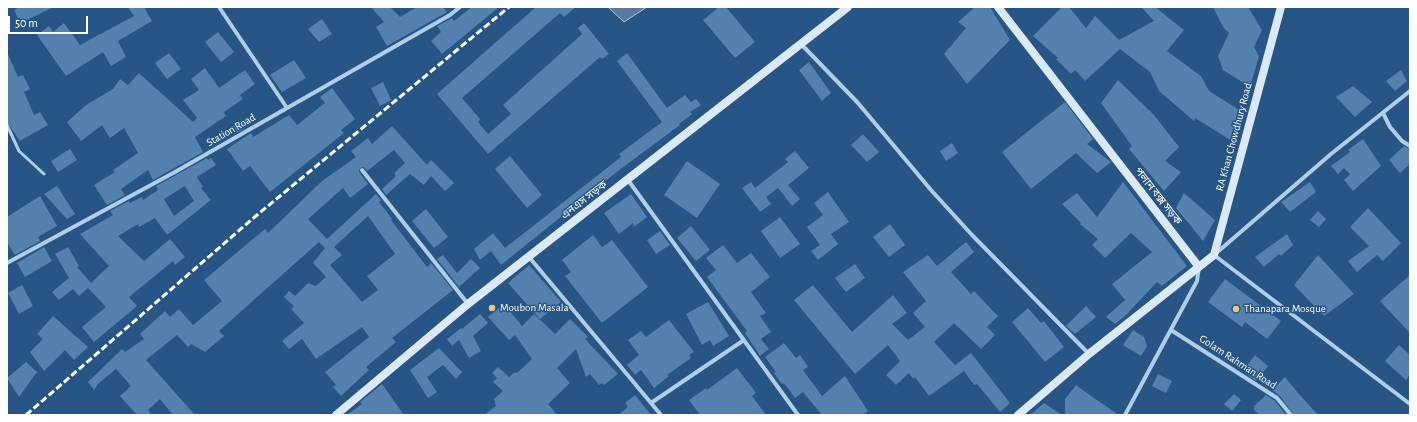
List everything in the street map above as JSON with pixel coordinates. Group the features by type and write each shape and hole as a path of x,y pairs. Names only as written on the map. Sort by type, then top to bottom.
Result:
{"street":[{"path":"219,7 287,108"},
{"name":"Station Road","path":"7,263 287,108 450,15 460,7"},
{"name":"এনএস সড়ক","path":"336,415 468,304 848,7"},
{"name":"পলান বক্স সড়ক","path":"998,7 1199,267"},
{"name":"RA Khan Chowdhury Road","path":"1214,255 1281,7"},
{"path":"801,44 858,103 931,190 972,235 1089,354"},
{"path":"1018,415 1089,354 1214,255 1331,154 1410,91"},
{"path":"1383,113 1390,127 1402,141 1410,146"},
{"path":"362,170 468,304"},
{"path":"628,180 798,415"},
{"path":"1214,255 1410,404"},
{"path":"529,257 661,415"},
{"path":"1125,415 1198,281 1199,267"},
{"name":"Golam Rahman Road","path":"1171,330 1276,398 1291,415"},
{"path":"651,403 744,340"}],"lane":[{"path":"7,125 20,151 44,174"}],"water":[{"path":"608,7 647,7 624,22"}],"building":[{"path":"20,7 54,7 20,23 14,10"},
{"path":"128,7 144,7 152,21 118,41 126,57 111,66 103,52 66,76 37,35 49,26 53,32 64,23 80,45 134,16"},
{"path":"371,7 390,7 400,17 417,7 443,7 447,12 387,46 376,27 384,22"},
{"path":"472,7 499,7 442,54 431,41 441,32 437,26 452,18 454,21"},
{"path":"536,7 576,7 564,17 560,13 462,98 480,119 478,122 488,134 511,114 503,105 582,34 578,28 584,23 609,54 602,59 600,57 488,154 437,94"},
{"path":"719,7 726,7 755,42 735,58 703,20"},
{"path":"975,7 990,7 1010,40 967,84 944,54 966,28 958,22"},
{"path":"1062,7 1069,7 1086,28 1095,16 1119,40 1154,21 1141,7 1155,7 1184,30 1167,51 1201,76 1209,91 1241,111 1232,141 1195,118 1194,121 1159,91 1150,72 1120,49 1085,81 1075,70 1071,74 1056,59 1058,58 1033,36"},
{"path":"1213,7 1248,7 1262,30 1254,47 1259,56 1250,87 1223,70 1218,56 1229,33 1223,27"},
{"path":"322,19 332,34 319,42 308,29"},
{"path":"218,32 234,52 221,62 205,42"},
{"path":"7,52 18,77 23,75 30,89 24,92 34,115 40,112 48,125 20,141 7,122"},
{"path":"169,53 181,69 167,79 155,63"},
{"path":"627,53 667,108 685,95 691,102 696,99 701,105 690,112 692,114 679,124 680,125 618,171 501,265 491,251 480,260 474,249 493,233 505,248 621,157 619,154 662,122 617,61"},
{"path":"294,60 306,78 282,92 270,75"},
{"path":"809,62 831,93 822,101 799,70"},
{"path":"205,68 219,88 245,70 255,84 240,95 243,99 224,112 226,116 195,137 203,152 153,180 148,170 121,189 125,195 107,205 94,185 115,172 113,170 138,153 124,128 110,138 102,125 81,141 67,122 86,105 113,89 120,79 128,85 139,73 193,122 197,118 183,100 199,90 191,79"},
{"path":"1401,70 1407,81 1395,91 1386,81"},
{"path":"1118,80 1154,115 1179,147 1165,161 1181,172 1164,191 1129,149 1132,146 1101,103"},
{"path":"383,82 391,100 380,106 371,88"},
{"path":"1353,86 1372,102 1355,117 1336,97"},
{"path":"332,88 355,119 341,130 344,133 270,192 250,166 243,171 227,149 251,133 253,137 289,115 297,125 325,103 320,97"},
{"path":"1065,102 1093,139 1087,144 1111,162 1097,173 1076,153 1031,189 1002,152"},
{"path":"239,122 244,129 234,134 230,128"},
{"path":"392,126 427,165 431,160 454,183 445,191 431,176 424,185 410,174 386,195 382,189 396,176 394,173 405,163 394,150 367,171 364,167 360,168 359,172 368,184 350,198 343,188 308,219 327,239 376,194 381,200 379,202 392,219 391,220 427,267 431,263 453,290 392,338 396,342 366,367 369,370 341,396 333,387 336,385 325,372 369,337 362,327 316,359 302,339 289,349 282,341 304,323 291,309 294,306 284,297 289,291 295,296 308,283 316,286 326,277 313,263 325,248 319,242 219,331 224,336 205,352 191,344 188,347 177,335 146,360 195,415 173,415 160,399 148,410 152,415 137,415 120,396 131,386 116,369 98,384 94,390 88,382 122,349 125,352 144,339 140,334 165,311 170,317 179,309 193,325 222,301 204,280 265,229 268,233 322,181 356,157 351,151 368,138 372,144","holes":["368,216 395,254 367,276 378,290 362,302 330,265 342,255 334,247"]},
{"path":"863,134 879,152 867,162 851,145"},
{"path":"1363,139 1381,166 1353,191 1344,180 1350,174 1344,168 1338,174 1331,166 1350,152 1348,150"},
{"path":"952,143 958,153 946,161 940,151"},
{"path":"1404,146 1410,149 1410,164 1400,173 1389,160"},
{"path":"70,149 77,160 58,172 51,161"},
{"path":"795,151 809,168 788,185 800,199 792,206 778,188 766,197 771,204 760,212 742,188 751,182 755,188 788,162 785,159"},
{"path":"510,156 542,195 527,208 495,169"},
{"path":"207,158 208,160 211,158 216,165 197,177 203,187 201,188 211,200 167,235 155,218 139,227 138,224 118,236 144,261 170,239 185,257 175,265 173,261 129,297 137,306 94,342 82,327 106,307 88,288 79,296 73,289 59,300 52,292 69,278 55,254 68,247 79,266 77,267 91,283 109,266 80,234 113,215 110,211 129,201 130,203 142,197 143,200 158,190 156,186","holes":["185,186 194,201 174,216 164,199"]},
{"path":"687,161 720,184 697,218 664,195"},
{"path":"1123,182 1187,266 1162,286 1157,282 1126,315 1115,324 1106,317 1125,300 1112,284 1152,252 1131,233 1105,258 1092,245 1098,239 1080,224 1081,223 1062,204 1077,193 1097,217"},
{"path":"1310,182 1316,192 1290,212 1281,202"},
{"path":"57,186 75,214 67,219 44,194"},
{"path":"828,192 849,222 831,234 838,244 818,260 811,251 820,245 807,227 823,215 814,203"},
{"path":"1184,193 1215,220 1203,241 1176,208"},
{"path":"631,194 647,217 634,227 633,223 619,234 604,213"},
{"path":"40,196 57,226 38,237 40,241 15,255 7,242 7,217"},
{"path":"1368,208 1401,243 1383,261 1377,255 1357,272 1348,261 1369,246 1350,227"},
{"path":"426,209 448,237 434,248 412,221"},
{"path":"1318,211 1326,219 1319,227 1310,220"},
{"path":"780,217 800,244 780,258 761,231"},
{"path":"890,224 905,245 889,257 873,237"},
{"path":"691,226 710,250 696,261 677,238"},
{"path":"660,231 670,245 656,254 647,240"},
{"path":"1287,234 1293,245 1281,256 1279,254 1264,267 1255,257"},
{"path":"593,235 602,247 612,240 648,287 602,323 565,276 571,272 562,260"},
{"path":"966,242 974,252 951,272 971,294 974,291 998,316 987,327 995,335 981,349 954,323 934,342 955,365 971,353 1010,403 1000,412 977,384 974,385 964,371 929,396 915,377 913,379 909,373 896,385 886,375 900,361 888,345 855,374 794,300 813,285 852,332 893,295 907,313 892,324 908,340 925,327 913,313 926,301 903,272 928,255 937,266"},
{"path":"723,245 737,263 751,253 770,277 751,292 766,313 760,316 771,332 761,339 769,349 760,356 745,333 747,331 707,277 716,270 706,258"},
{"path":"44,247 52,261 25,277 17,263"},
{"path":"443,255 457,273 471,259 480,268 459,287 437,259"},
{"path":"1318,255 1354,294 1324,316 1294,285"},
{"path":"855,264 865,278 846,292 835,278"},
{"path":"529,265 561,302 540,319 508,283"},
{"path":"1410,275 1410,333 1380,301"},
{"path":"1225,279 1281,321 1267,339 1245,322 1242,327 1208,302"},
{"path":"22,285 33,306 19,314 8,293"},
{"path":"708,302 729,336 713,346 710,340 702,345 686,314"},
{"path":"504,304 522,326 534,314 555,334 570,319 588,337 585,339 618,374 604,385 602,383 599,385 590,374 586,377 576,349 557,368 570,383 548,404 557,415 484,415 496,406 494,399 503,391 493,382 497,378 492,373 498,367 509,377 515,372 517,373 532,359 515,335 509,340 488,317"},
{"path":"1086,306 1096,317 1075,334 1066,326"},
{"path":"1028,308 1041,323 1044,321 1064,347 1045,362 1012,322"},
{"path":"480,314 488,323 473,336 481,351 469,358 459,340 452,346 447,339"},
{"path":"53,316 88,347 74,360 65,350 44,371 30,352 43,339 37,334"},
{"path":"669,320 694,352 689,355 691,358 667,375 669,376 654,388 641,370 635,375 627,365 639,355 628,340 641,331 646,337"},
{"path":"1133,330 1144,337 1147,346 1141,356 1123,345"},
{"path":"784,343 796,358 800,355 808,367 803,370 822,396 845,376 868,411 862,415 822,415 803,392 795,398 784,383 782,384 774,373 776,372 765,357"},
{"path":"1399,345 1410,355 1410,375 1406,380 1385,361"},
{"path":"439,348 462,372 456,379 443,365 427,377 437,392 428,398 410,370"},
{"path":"1255,355 1268,366 1256,381 1243,371"},
{"path":"26,362 37,372 19,397 7,378"},
{"path":"737,368 756,393 752,396 766,415 700,415 689,400 706,388 707,390"},
{"path":"1158,374 1172,381 1166,393 1152,386"},
{"path":"1285,377 1318,415 1294,415 1280,396 1272,390"},
{"path":"382,384 404,415 347,415 362,404 360,402"},
{"path":"1076,385 1119,415 1065,415 1065,399"},
{"path":"1234,394 1241,400 1232,411 1224,404"},
{"path":"635,395 651,415 618,415 628,407 625,403"},
{"path":"1266,395 1275,401 1286,415 1260,415 1254,410 1254,406"},
{"path":"1044,403 1062,415 1030,415"}],"railway":[{"path":"26,415 257,215 509,7"}],"place":[{"name":"Moubon Masala","path":"492,308"},
{"name":"Thanapara Mosque","path":"1236,309"}]}
